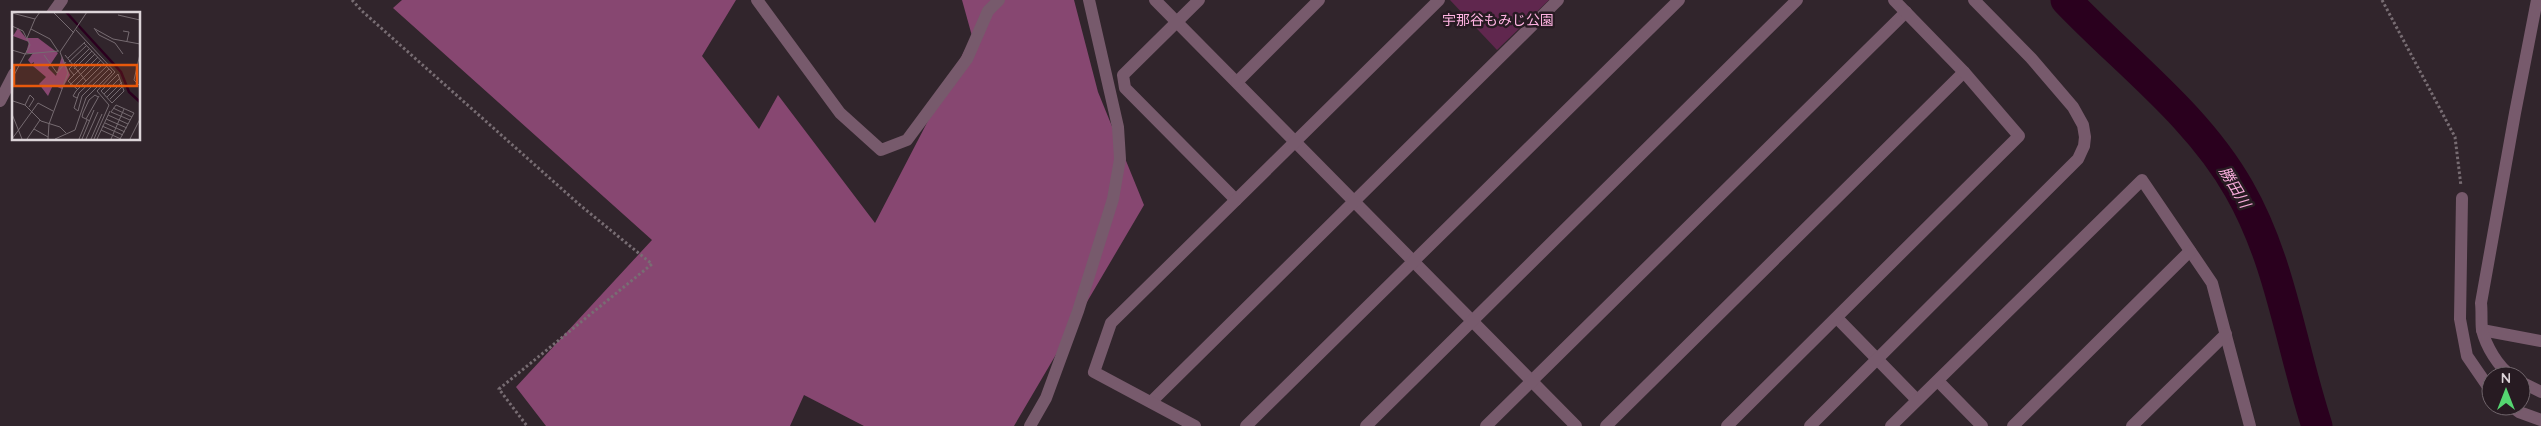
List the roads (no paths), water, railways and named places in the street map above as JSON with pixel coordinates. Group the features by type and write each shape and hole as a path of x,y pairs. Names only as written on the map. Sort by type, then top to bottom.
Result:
{"street":[{"path":"53,12 62,0"},
{"path":"757,0 840,113 881,150 907,140 966,59 988,11 999,0"},
{"path":"1030,426 1046,398 1078,311 1113,199 1120,160 1118,126 1089,0"},
{"path":"1155,0 1576,426"},
{"path":"1199,0 1123,75 1125,88 1236,200"},
{"path":"1237,82 1319,0"},
{"path":"1195,426 1094,372 1111,323 1439,0"},
{"path":"1151,402 1558,0"},
{"path":"1246,426 1679,0"},
{"path":"1366,426 1797,0"},
{"path":"1726,426 2020,136 1964,72 1894,0"},
{"path":"1810,426 2078,159 2084,146 2083,125 2073,107 2031,58 1974,0"},
{"path":"2501,366 2492,354 2482,330 2481,303 2537,0"},
{"path":"1486,426 1906,12"},
{"path":"1606,426 1964,72"},
{"path":"0,101 12,78"},
{"path":"1891,426 2142,180 2212,283 2250,426"},
{"path":"2462,198 2460,319 2467,356 2481,376"},
{"path":"2013,426 2190,251"},
{"path":"1837,318 1917,400"},
{"path":"2482,330 2541,342"},
{"path":"2132,426 2226,334"},
{"path":"1938,381 1982,426"}],"waterway":[{"name":"勝田川","path":"2066,0 2181,113 2222,162 2239,189 2253,217 2275,275 2317,426"}],"park label":[{"name":"宇那谷もみじ公園","path":"1498,20"}]}
